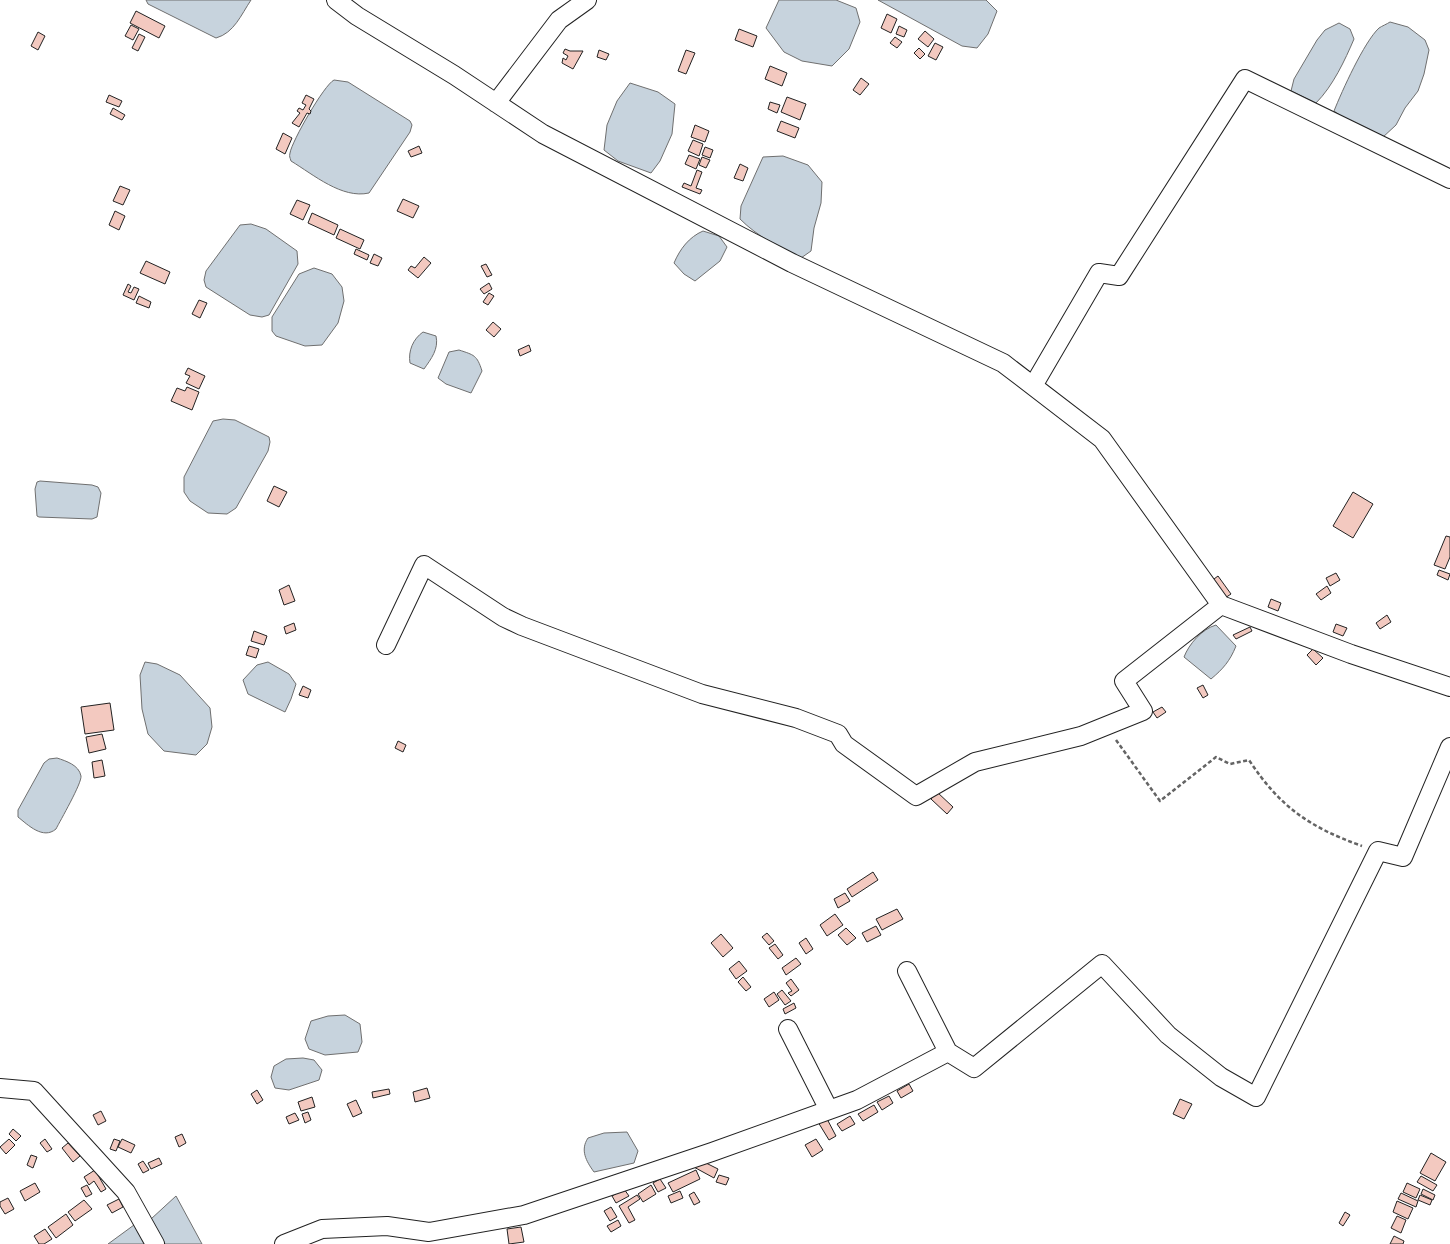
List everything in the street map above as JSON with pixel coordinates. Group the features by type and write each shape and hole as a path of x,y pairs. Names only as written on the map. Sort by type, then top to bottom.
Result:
{"street":[{"path":"336,0 357,16 544,134 783,258 1003,363 1102,439 1221,605 1351,654 1450,688"},
{"path":"496,103 559,20 587,0"},
{"path":"1033,386 1099,273 1120,276 1245,80 1450,179"},
{"path":"386,645 424,565 503,617 522,626 702,694 796,718 838,734 844,744 916,796 975,762 1081,736 1143,711 1124,681 1221,605"},
{"path":"907,971 948,1052 974,1068 1102,964 1168,1035 1221,1077 1256,1098 1378,851 1403,857 1450,747"},
{"path":"788,1029 829,1110"},
{"path":"284,1244 322,1229 387,1226 429,1232 524,1215 857,1100 948,1052"},
{"path":"0,1088 34,1091 126,1192 155,1244"}],"path":[{"path":"1106,726 1160,800 1216,757 1230,764 1248,760 1264,782 1297,815 1308,823 1378,851"}],"shaded area":[{"path":"146,0 251,0 232,28 216,38 148,4"},
{"path":"779,0 836,0 856,8 860,22 849,49 832,66 802,61 784,52 766,28"},
{"path":"878,0 986,0 997,11 988,34 977,48 962,46"},
{"path":"1390,22 1408,27 1425,40 1429,50 1418,91 1405,108 1396,125 1382,138 1345,119 1334,111 1360,55 1379,28"},
{"path":"1339,23 1350,29 1354,39 1333,81 1316,103 1291,91 1294,79 1325,30"},
{"path":"334,80 348,82 410,121 412,125 410,132 369,193 359,194 339,189 309,173 291,161 290,158 292,147 302,126 316,102"},
{"path":"630,83 658,92 675,104 672,134 660,161 651,173 618,161 604,150 607,125 617,101"},
{"path":"783,156 808,165 822,182 821,203 814,228 811,251 801,258 761,236 740,219 741,206 763,157"},
{"path":"251,224 266,229 297,251 298,264 269,315 262,317 250,315 206,287 204,280 206,271 240,225"},
{"path":"703,231 719,236 727,247 720,261 695,281 684,274 674,263 686,244"},
{"path":"314,268 332,274 342,287 344,301 338,323 322,345 305,346 276,336 272,331 272,317 299,274"},
{"path":"423,332 436,336 437,341 434,354 424,369 410,363 414,342"},
{"path":"459,350 474,356 482,371 471,393 446,384 438,378 449,352"},
{"path":"223,419 235,420 269,437 270,442 268,451 236,508 227,514 208,513 190,501 184,492 184,477 213,421"},
{"path":"37,482 98,487 101,493 97,517 92,519 37,516 35,489"},
{"path":"1216,625 1236,646 1226,664 1211,679 1184,657 1189,647 1197,638 1206,630"},
{"path":"145,662 157,664 180,675 210,708 212,727 207,744 196,755 164,751 148,734 142,709 140,675"},
{"path":"268,662 289,674 296,684 285,712 248,694 243,680 257,665"},
{"path":"57,758 75,766 81,776 75,794 56,829 46,833 36,830 18,817 18,810 44,763 49,759"},
{"path":"345,1015 360,1024 362,1042 358,1052 325,1055 309,1049 305,1039 311,1021 328,1016"},
{"path":"303,1058 314,1060 322,1070 319,1080 289,1090 275,1088 271,1077 274,1066 286,1059"},
{"path":"627,1132 638,1151 634,1163 594,1172 584,1151 588,1138 604,1133"},
{"path":"176,1196 202,1244 165,1244 151,1219"},
{"path":"134,1225 146,1244 108,1244"}],"building":[{"path":"136,11 165,26 159,38 130,23"},
{"path":"887,14 897,19 891,33 881,28"},
{"path":"131,25 139,29 133,40 125,36"},
{"path":"899,26 907,30 904,37 896,34"},
{"path":"739,29 757,36 753,47 735,40"},
{"path":"925,31 934,39 928,47 918,39"},
{"path":"38,32 45,36 38,50 31,46"},
{"path":"139,34 145,37 138,51 132,48"},
{"path":"895,37 902,42 897,48 890,43"},
{"path":"935,43 943,47 936,60 928,56"},
{"path":"919,48 925,54 920,59 914,53"},
{"path":"565,49 583,51 573,69 562,63 563,58 566,60 568,56 563,53"},
{"path":"599,50 609,54 606,60 597,57"},
{"path":"686,50 695,53 686,74 678,71"},
{"path":"770,66 787,73 782,86 765,79"},
{"path":"861,78 869,84 860,95 853,90"},
{"path":"109,95 122,101 119,107 106,102"},
{"path":"306,95 314,99 309,109 311,111 310,114 307,113 299,127 292,123 300,113 297,111 299,108 303,110 306,105 302,103"},
{"path":"787,97 806,104 800,120 781,112"},
{"path":"770,102 780,105 777,113 768,109"},
{"path":"113,108 125,115 122,120 110,114"},
{"path":"781,121 799,128 795,138 777,131"},
{"path":"695,125 709,131 705,142 691,137"},
{"path":"283,133 292,138 285,154 276,149"},
{"path":"693,140 703,144 699,156 688,151"},
{"path":"419,146 422,153 411,157 408,151"},
{"path":"705,147 713,150 710,158 702,155"},
{"path":"689,155 700,159 696,169 685,164"},
{"path":"702,157 710,160 706,168 699,165"},
{"path":"740,164 748,168 743,181 734,178"},
{"path":"697,170 702,172 696,188 702,190 700,194 682,187 684,183 691,186"},
{"path":"120,186 130,190 123,205 113,201"},
{"path":"403,199 419,206 413,218 397,211"},
{"path":"297,200 310,205 303,220 290,214"},
{"path":"115,211 125,216 119,230 109,225"},
{"path":"312,213 338,225 334,235 308,223"},
{"path":"340,229 364,240 360,249 336,238"},
{"path":"356,249 369,255 367,260 354,254"},
{"path":"374,254 382,258 378,266 370,263"},
{"path":"424,257 431,263 418,278 408,270 411,266 415,268"},
{"path":"146,261 170,272 165,284 140,273"},
{"path":"486,264 492,275 487,277 481,266"},
{"path":"489,283 492,289 484,294 480,289"},
{"path":"128,284 131,286 128,292 131,293 134,287 139,289 134,300 123,295"},
{"path":"489,293 494,296 488,305 483,302"},
{"path":"139,296 151,302 149,308 136,303"},
{"path":"199,300 207,303 200,318 192,314"},
{"path":"493,322 501,329 494,337 486,330"},
{"path":"529,345 531,351 520,356 518,350"},
{"path":"188,368 205,376 199,389 186,383 190,376 185,374"},
{"path":"187,387 199,392 192,410 171,401 177,388 185,391"},
{"path":"274,486 287,492 279,507 267,501"},
{"path":"1353,492 1373,504 1353,538 1333,526"},
{"path":"1446,536 1450,537 1450,557 1445,569 1434,565"},
{"path":"1439,570 1450,574 1448,580 1437,575"},
{"path":"1336,573 1340,580 1330,586 1326,578"},
{"path":"1218,576 1231,594 1222,600 1210,582"},
{"path":"289,585 295,601 284,605 279,590"},
{"path":"1327,586 1331,593 1321,600 1316,594"},
{"path":"1271,599 1281,603 1278,611 1268,607"},
{"path":"1387,615 1391,622 1380,629 1376,623"},
{"path":"294,623 296,630 286,634 284,627"},
{"path":"1336,624 1347,628 1343,636 1333,632"},
{"path":"1250,627 1252,631 1236,639 1233,635"},
{"path":"254,631 267,636 264,645 251,641"},
{"path":"249,646 259,649 256,658 246,655"},
{"path":"1313,649 1323,658 1316,665 1307,655"},
{"path":"1203,685 1208,695 1203,698 1197,688"},
{"path":"303,686 311,690 308,698 299,695"},
{"path":"110,703 114,730 85,734 81,707"},
{"path":"1162,707 1166,712 1157,718 1153,712"},
{"path":"102,734 106,749 89,753 86,737"},
{"path":"398,741 406,745 403,752 395,748"},
{"path":"102,760 105,776 94,778 92,762"},
{"path":"937,792 953,807 947,814 931,799"},
{"path":"873,872 878,880 852,897 847,889"},
{"path":"845,893 850,901 838,908 834,899"},
{"path":"897,909 903,919 882,930 876,919"},
{"path":"835,914 843,925 827,936 820,925"},
{"path":"876,926 881,935 867,942 862,933"},
{"path":"846,928 856,938 847,945 838,935"},
{"path":"767,933 774,941 769,945 762,937"},
{"path":"721,934 733,948 723,957 711,943"},
{"path":"806,938 813,949 806,954 799,943"},
{"path":"775,944 783,955 778,959 769,948"},
{"path":"796,958 801,964 786,975 782,968"},
{"path":"739,961 747,971 736,979 729,969"},
{"path":"743,977 751,987 746,991 738,982"},
{"path":"791,979 799,990 791,996 788,993 792,991 786,983"},
{"path":"782,990 791,1001 785,1005 777,994"},
{"path":"774,992 779,1000 769,1007 764,999"},
{"path":"794,1003 796,1008 785,1014 783,1009"},
{"path":"909,1084 913,1091 901,1098 897,1091"},
{"path":"427,1088 430,1098 415,1102 413,1092"},
{"path":"389,1089 390,1094 373,1098 372,1092"},
{"path":"257,1090 263,1100 257,1104 251,1094"},
{"path":"889,1096 893,1103 882,1110 877,1102"},
{"path":"312,1097 315,1107 301,1111 298,1102"},
{"path":"1180,1099 1192,1104 1184,1119 1173,1114"},
{"path":"356,1100 362,1113 353,1117 347,1104"},
{"path":"874,1105 878,1112 863,1121 858,1114"},
{"path":"101,1111 106,1121 98,1125 93,1115"},
{"path":"308,1112 311,1120 305,1123 302,1114"},
{"path":"295,1113 299,1120 289,1124 286,1117"},
{"path":"850,1116 855,1124 842,1131 837,1124"},
{"path":"826,1117 836,1136 829,1140 818,1122"},
{"path":"13,1129 21,1136 16,1141 9,1134"},
{"path":"182,1134 186,1143 179,1147 175,1137"},
{"path":"9,1139 15,1145 6,1154 0,1147"},
{"path":"45,1139 52,1149 47,1152 40,1143"},
{"path":"114,1139 120,1141 116,1151 110,1149"},
{"path":"122,1139 135,1145 131,1153 118,1147"},
{"path":"816,1139 823,1150 812,1157 805,1145"},
{"path":"68,1143 80,1156 73,1162 62,1148"},
{"path":"1431,1153 1446,1162 1435,1181 1420,1173"},
{"path":"31,1155 37,1157 33,1168 27,1165"},
{"path":"159,1158 162,1164 151,1169 148,1163"},
{"path":"696,1158 718,1169 714,1178 692,1166"},
{"path":"143,1161 149,1170 143,1173 138,1164"},
{"path":"95,1170 106,1189 101,1192 94,1181 89,1185 84,1177"},
{"path":"696,1170 700,1179 673,1192 668,1183"},
{"path":"719,1175 729,1178 726,1185 716,1182"},
{"path":"1421,1176 1437,1185 1433,1191 1417,1182"},
{"path":"660,1179 666,1188 658,1192 653,1183"},
{"path":"35,1183 40,1192 25,1201 20,1191"},
{"path":"1407,1183 1420,1189 1416,1198 1403,1192"},
{"path":"87,1185 92,1194 86,1197 81,1188"},
{"path":"651,1185 656,1194 643,1202 638,1194"},
{"path":"624,1189 629,1196 616,1203 612,1196"},
{"path":"1423,1189 1435,1195 1433,1200 1421,1194"},
{"path":"680,1191 683,1198 671,1203 668,1196"},
{"path":"694,1192 700,1202 694,1205 689,1195"},
{"path":"1401,1193 1418,1201 1416,1207 1398,1199"},
{"path":"637,1195 640,1199 628,1207 635,1220 629,1223 619,1206"},
{"path":"1420,1195 1432,1200 1430,1205 1418,1200"},
{"path":"8,1198 14,1209 5,1214 0,1206 0,1202"},
{"path":"119,1199 123,1207 112,1213 107,1205"},
{"path":"84,1200 92,1209 75,1221 68,1212"},
{"path":"1397,1201 1413,1208 1408,1219 1393,1212"},
{"path":"611,1207 617,1217 610,1221 604,1211"},
{"path":"1345,1212 1350,1215 1343,1226 1339,1223"},
{"path":"66,1214 73,1225 56,1238 48,1227"},
{"path":"1397,1216 1406,1220 1401,1233 1391,1228"},
{"path":"618,1220 621,1226 611,1232 607,1226"},
{"path":"521,1227 524,1242 509,1244 507,1229"},
{"path":"45,1229 52,1239 44,1244 39,1244 34,1236"},
{"path":"1394,1236 1404,1241 1403,1244 1390,1244"}]}
